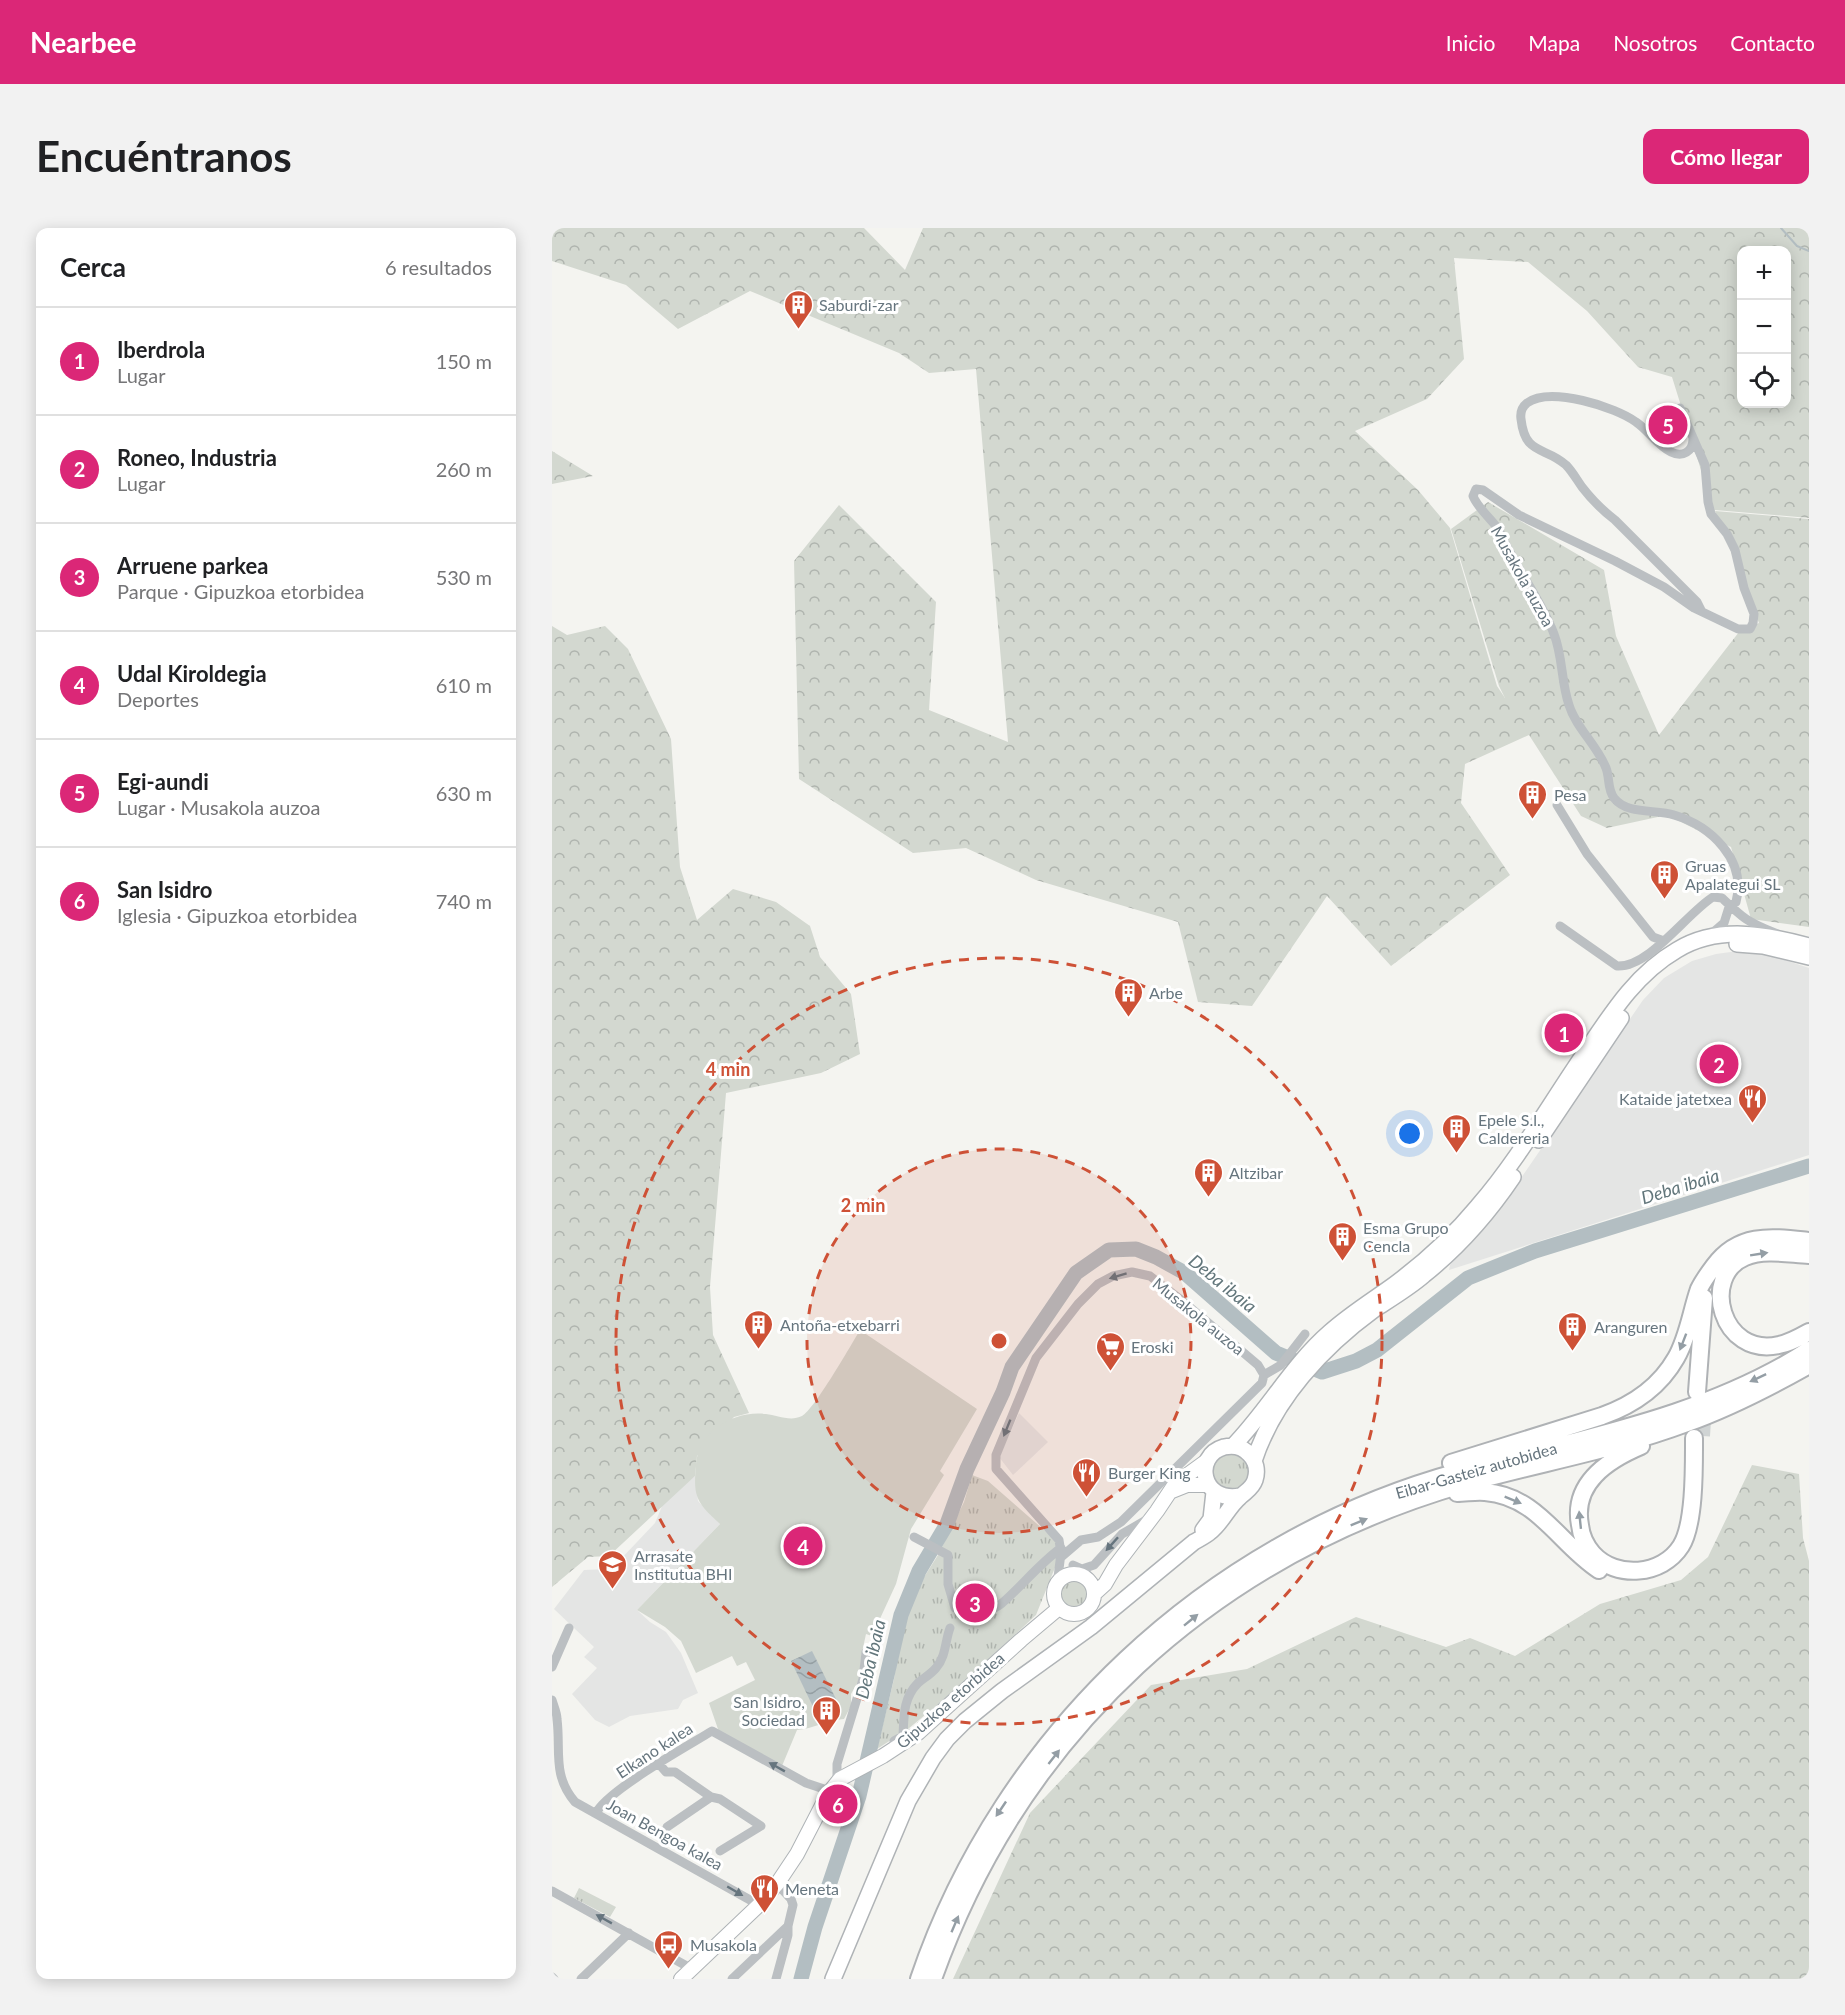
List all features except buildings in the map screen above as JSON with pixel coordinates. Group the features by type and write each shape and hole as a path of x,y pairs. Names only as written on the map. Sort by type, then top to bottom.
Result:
{"highway":[{"path":"1809,1241 1782,1238 1753,1239 1726,1252 1719,1271 1721,1306 1729,1327 1737,1336 1762,1346 1779,1345 1809,1332"},
{"path":"1285,1541 1313,1521 1390,1485 1468,1457 1624,1408 1639,1399 1665,1374 1676,1359 1700,1288 1719,1271 1756,1254 1809,1255"},
{"path":"1701,1390 1712,1305 1721,1278 1719,1271"},
{"name":"Eibar-Gasteiz autobidea","path":"919,1979 943,1917 965,1872 994,1819 1028,1769 1106,1677 1159,1629 1207,1592 1285,1541 1332,1517 1384,1496 1456,1472 1625,1428 1680,1411 1767,1374 1809,1350"},
{"name":"Eibar-Gasteiz autobidea","path":"933,1979 977,1875 1006,1824 1038,1777 1079,1725 1116,1685 1159,1646 1209,1606 1289,1555 1335,1532 1462,1485 1686,1424 1771,1387 1809,1365"},
{"path":"1435,1494 1486,1492 1512,1499 1535,1511 1580,1556 1597,1569 1626,1580 1654,1577 1664,1573 1683,1558 1695,1535 1699,1513 1698,1437 1690,1520 1680,1547 1660,1565 1649,1569 1628,1570 1606,1564 1593,1554 1585,1543 1581,1531 1578,1515 1580,1499 1587,1484 1600,1469 1623,1454 1684,1431 1728,1406"}],"main road":[{"path":"1324,1345 1348,1316 1416,1268 1462,1225 1496,1185 1630,990 1660,961 1679,948 1722,934 1765,935 1802,944"},
{"path":"1194,1542 1211,1519 1211,1488 1205,1472 1208,1460 1219,1449 1233,1446 1250,1429 1290,1374 1324,1345 1424,1276 1472,1231 1501,1195 1638,995 1668,967 1702,950 1722,945 1763,946 1809,957"},
{"path":"1254,1461 1290,1374"},
{"path":"832,1979 908,1801 947,1739 1002,1691 1091,1627 1194,1542 1210,1532 1254,1482 1257,1469 1254,1461 1249,1454 1233,1446"},
{"path":"1211,1488 1222,1496 1231,1498 1240,1496"}],"street":[{"name":"Musakola auzoa","path":"1693,439 1690,451 1678,454 1672,452 1624,414 1602,405 1574,399 1545,397 1530,400 1520,413 1524,433 1530,444 1564,464 1594,502 1697,602 1702,611"},
{"name":"Musakola auzoa","path":"1680,408 1705,465 1707,502 1711,514 1727,534 1735,550 1744,588 1754,614 1750,629 1738,629 1702,611 1664,587 1615,561 1519,515 1483,490 1474,491 1473,496 1476,503 1499,530 1551,627 1560,654 1568,704 1605,765 1613,796 1619,803 1629,808 1676,815 1702,827 1720,842 1734,866 1738,894 1736,902 1729,907 1724,922 1707,938"},
{"path":"1557,805 1601,873 1653,937 1664,941"},
{"path":"1560,926 1617,966 1626,967 1661,945 1713,897 1722,898 1729,907 1749,923 1802,944"},
{"name":"Musakola auzoa","path":"1061,1553 1056,1535 996,1469 996,1455 1036,1358 1078,1304 1098,1284 1113,1276 1132,1272 1150,1276 1258,1365 1264,1375"},
{"path":"1061,1553 1058,1582 1053,1593 1055,1601 1059,1608 1072,1614 1084,1612 1093,1603 1095,1594 1092,1584 1078,1572 1072,1558 1078,1547 1095,1541 1121,1522 1262,1383 1264,1375 1290,1374 1304,1336"},
{"path":"1095,1594 1105,1584 1116,1565 1175,1484 1208,1460"},
{"path":"1171,1492 1187,1485 1211,1488"},
{"path":"1058,1582 1067,1575 1094,1565 1122,1534 1153,1516"},
{"path":"972,1619 978,1613 999,1605 1042,1563 1081,1540 1098,1537"},
{"path":"917,1539 943,1551 949,1558 948,1584 955,1608"},
{"path":"1078,1572 1096,1575 1116,1565"},
{"name":"Gipuzkoa etorbidea","path":"681,1979 759,1905 777,1884 797,1854 833,1787 852,1772 888,1753 918,1733 1034,1627 1059,1608"},
{"path":"552,1667 569,1628"},
{"path":"888,1753 890,1744 903,1736 904,1708 907,1697 918,1683 937,1668 950,1628"},
{"path":"833,1787 837,1764 863,1679 866,1652"},
{"path":"552,1700 558,1722 554,1764"},
{"name":"Elkano kalea","path":"596,1813 602,1803 712,1731 806,1783 833,1787"},
{"name":"Joan Bengoa kalea","path":"554,1764 565,1791 575,1802 759,1905"},
{"path":"659,1764 666,1772 675,1772 711,1797 720,1799 761,1826 720,1851"},
{"path":"667,1827 711,1797"},
{"path":"776,1979 788,1935 793,1905 791,1899 777,1884"},
{"path":"552,1891 692,1969"},
{"path":"732,1979 788,1926"},
{"path":"581,1979 629,1934"}],"shaded area":[{"path":"1738,951 1767,954 1809,968 1809,1155 1449,1270 1450,1265 1506,1200 1643,1000 1664,978 1692,961"},
{"path":"1019,1413 1048,1442 1013,1475 999,1457"},
{"name":"Arrasate Institutua BHI","path":"695,1476 698,1501 720,1524 637,1610 666,1632 681,1653 698,1693 683,1700 678,1709 630,1716 609,1727 595,1720 572,1694 597,1668 584,1657 594,1647 554,1609 584,1570 608,1569 619,1561 655,1523 665,1499"}],"green space":[{"path":"552,228 864,228 905,270 923,228 1809,228 1809,518 1715,510 1714,512 1672,377 1638,367 1587,311 1528,262 1454,258 1464,359 1427,399 1355,431 1418,490 1450,528 1497,686 1505,698 1499,686 1451,529 1488,502 1604,570 1616,636 1659,735 1739,632 1759,623 1715,511 1809,519 1809,927 1751,919 1731,847 1667,815 1607,828 1581,816 1529,735 1465,764 1461,803 1510,875 1391,966 1327,896 1252,1006 1198,1002 1178,922 1036,880 966,848 913,853 799,779 794,561 839,505 936,602 929,710 1008,742 976,369 929,373 899,353 750,291 678,329 626,285 552,261"},
{"path":"552,451 593,476 552,484"},
{"path":"552,626 567,635 605,626 628,649 671,739 680,867 697,920 733,889 776,902 810,926 820,957 851,994 860,1054 821,1073 726,1093 710,1287 713,1335 749,1413 734,1417 697,1456 695,1476 609,1556 588,1557 552,1587"},
{"path":"860,1330 977,1409 940,1471 944,1475 911,1529 896,1584 872,1636 866,1634 861,1657 860,1678 851,1694 851,1706 844,1719 797,1730 782,1766 719,1732 709,1703 755,1680 746,1662 737,1666 732,1656 696,1673 681,1641 665,1627 637,1610 720,1524 701,1504 695,1484 699,1452 711,1433 720,1425 742,1415 766,1414 784,1418 802,1416 823,1390"},
{"path":"1237,1451 1252,1466 1247,1487 1220,1492 1208,1467 1216,1455"},
{"path":"1752,1465 1799,1474 1803,1538 1809,1561 1809,1979 953,1979 1030,1813 1151,1685 1247,1669 1356,1617 1446,1647 1470,1638 1515,1656 1600,1604 1681,1580 1708,1557"},
{"path":"972,1475 988,1481 1052,1537 1057,1543 1056,1565 1036,1615 959,1687 908,1729 877,1749 894,1679 904,1615 938,1555 964,1502"},
{"path":"1074,1581 1084,1585 1088,1595 1084,1605 1074,1609 1064,1605 1060,1595 1064,1585"},
{"path":"579,1888 616,1907 610,1917 574,1898"}],"water":[{"path":"812,1651 839,1705 817,1715 791,1661"}],"waterway":[{"path":"1781,228 1797,246 1809,251"},
{"name":"Deba ibaia","path":"801,1979 815,1927 859,1796 901,1615 919,1571 947,1524 967,1469 1003,1392 1012,1367 1076,1273 1109,1250 1136,1249 1156,1257 1185,1273 1276,1353 1322,1372 1356,1361 1377,1350 1468,1278 1535,1251 1809,1166"}],"tunnel":[{"path":"1702,1436 1704,1404"}],"place":[{"name":"Saburdi-zar","path":"798,330"},
{"name":"Egi-aundi","path":"1668,425"},
{"name":"Pesa","path":"1533,820"},
{"name":"Gruas Apalategui SL","path":"1664,900"},
{"name":"Arbe","path":"1128,1018"},
{"name":"Iberdrola","path":"1564,1033"},
{"name":"Roneo, Industria","path":"1719,1064"},
{"name":"Kataide jatetxea","path":"1753,1124"},
{"name":"Epele S.l., Caldereria","path":"1457,1154"},
{"name":"Altzibar","path":"1208,1198"},
{"name":"Esma Grupo Cencla","path":"1342,1262"},
{"name":"Antoña-etxebarri","path":"759,1350"},
{"name":"Aranguren","path":"1573,1352"},
{"name":"Eroski","path":"1110,1372"},
{"name":"Burger King","path":"1087,1498"},
{"name":"Udal Kiroldegia","path":"803,1546"},
{"name":"Arrasate Institutua BHI","path":"613,1590"},
{"name":"Arruene parkea","path":"975,1603"},
{"name":"San Isidro, Sociedad","path":"826,1736"},
{"name":"San Isidro","path":"838,1804"},
{"name":"Meneta","path":"764,1914"},
{"name":"Musakola","path":"669,1970"}]}
